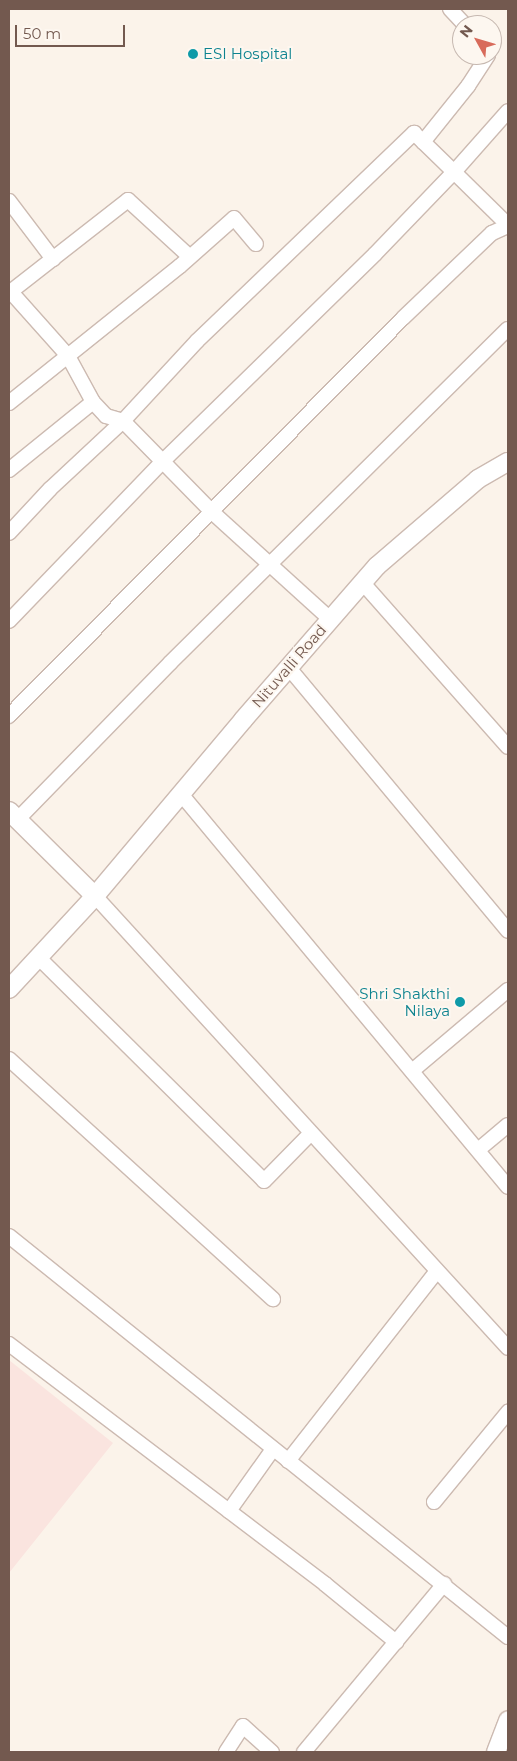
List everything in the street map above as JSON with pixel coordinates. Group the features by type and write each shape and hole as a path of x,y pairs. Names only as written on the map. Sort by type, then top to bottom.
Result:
{"street":[{"path":"423,142 468,86 482,65"},
{"path":"9,621 162,461 375,254 454,172 508,111"},
{"path":"9,533 50,489 123,421 197,341 414,133 508,225 492,233 403,318 9,716"},
{"path":"190,257 128,200 10,293 68,356 93,402 106,416 123,421 212,512 330,619"},
{"path":"9,201 53,259"},
{"path":"9,403 190,257 234,218 256,244"},
{"path":"508,329 270,565 13,815 95,896 508,1348"},
{"path":"9,470 93,402"},
{"name":"Nituvalli Road","path":"9,990 95,896 377,566 478,479 508,462"},
{"path":"362,582 508,747"},
{"path":"289,668 508,931"},
{"path":"181,794 508,1187"},
{"path":"38,957 264,1181 311,1133"},
{"path":"412,1071 508,990"},
{"path":"9,1059 273,1300"},
{"path":"478,1150 508,1125"},
{"path":"9,1236 508,1637"},
{"path":"288,1461 437,1272"},
{"path":"9,1344 325,1584 396,1642"},
{"path":"434,1502 508,1412"},
{"path":"229,1511 273,1449"},
{"path":"304,1752 444,1584"},
{"path":"496,1752 508,1720"},
{"path":"226,1752 243,1726 272,1752"}],"shaded area":[{"path":"9,1360 113,1443 9,1573"}],"place":[{"name":"ESI Hospital","path":"193,54"},
{"name":"Shri Shakthi Nilaya","path":"460,1002"}]}
